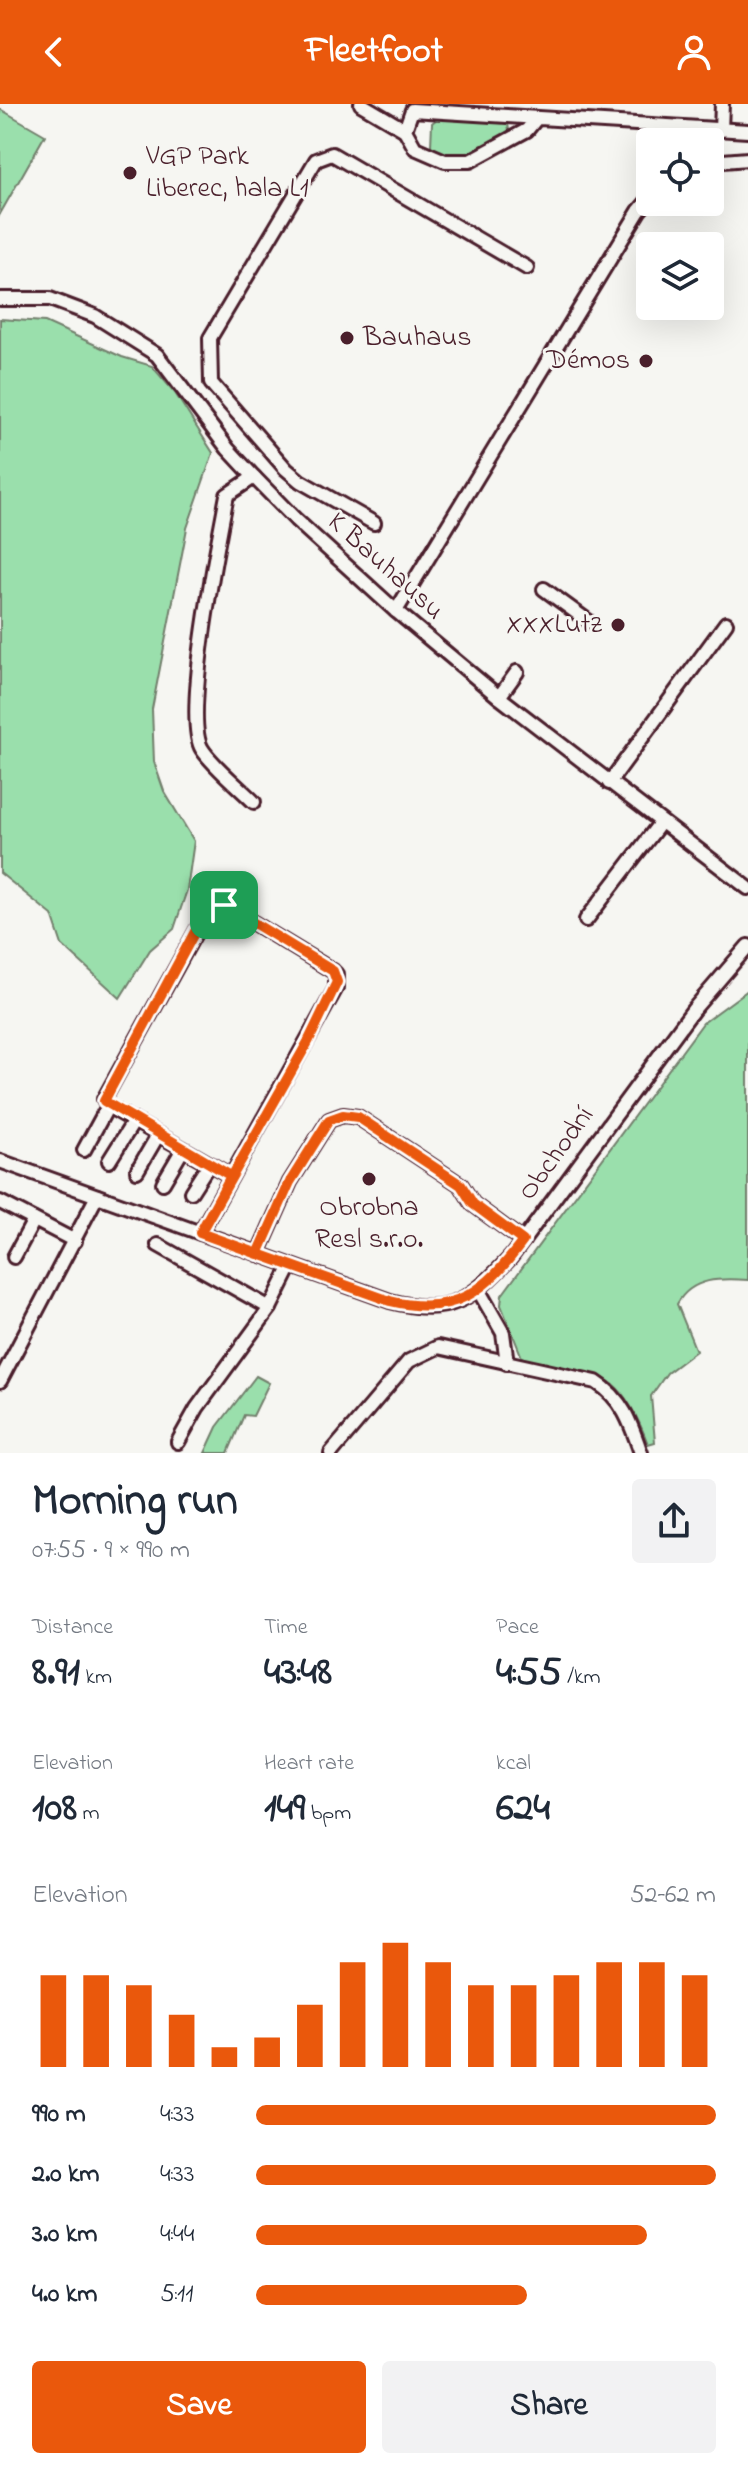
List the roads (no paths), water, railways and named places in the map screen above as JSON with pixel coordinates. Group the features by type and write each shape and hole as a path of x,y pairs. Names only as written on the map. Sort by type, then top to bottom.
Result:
{"street":[{"path":"361,104 405,130 415,148 445,161 470,161 527,130 536,119"},
{"path":"721,128 722,104"},
{"path":"405,130 412,110 687,128"},
{"path":"724,130 748,131"},
{"path":"374,523 300,481 211,383 210,338 316,160 332,154 527,268"},
{"path":"724,161 748,159"},
{"path":"396,611 636,216"},
{"name":"K Bauhausu","path":"0,299 50,299 95,316 157,355 228,449 254,477 296,520 396,611 499,697 748,888"},
{"path":"254,477 227,495 206,607 195,728 202,749 254,802"},
{"path":"544,589 588,621"},
{"path":"609,783 726,623"},
{"path":"499,697 517,672"},
{"path":"586,920 661,822"},
{"path":"200,1233 308,1042 337,982 333,971 224,905 206,911 104,1099 108,1106 231,1176"},
{"name":"Obchodní","path":"0,1161 410,1306 436,1307 459,1301 479,1291 523,1241 693,1010 748,946"},
{"path":"84,1150 108,1106"},
{"path":"258,1254 290,1182 329,1120 343,1115 358,1117 461,1185 473,1204 523,1241"},
{"path":"109,1161 134,1121"},
{"path":"137,1171 158,1135"},
{"path":"163,1183 183,1149"},
{"path":"191,1192 209,1164"},
{"path":"0,1381 97,1196"},
{"path":"0,1202 75,1241"},
{"path":"14,1257 34,1220"},
{"path":"158,1245 270,1308"},
{"path":"178,1442 197,1408 270,1308 291,1266"},
{"path":"479,1291 503,1333 507,1363"},
{"path":"331,1453 409,1361 438,1347 596,1382 608,1390 625,1410 641,1453"}],"place":[{"name":"VGP Park Liberec, hala L1","path":"130,173"},
{"name":"Bauhaus","path":"347,338"},
{"name":"Démos","path":"646,361"},
{"name":"XXXLutz","path":"618,625"},
{"name":"Obrobna Resl s.r.o.","path":"369,1179"}]}
